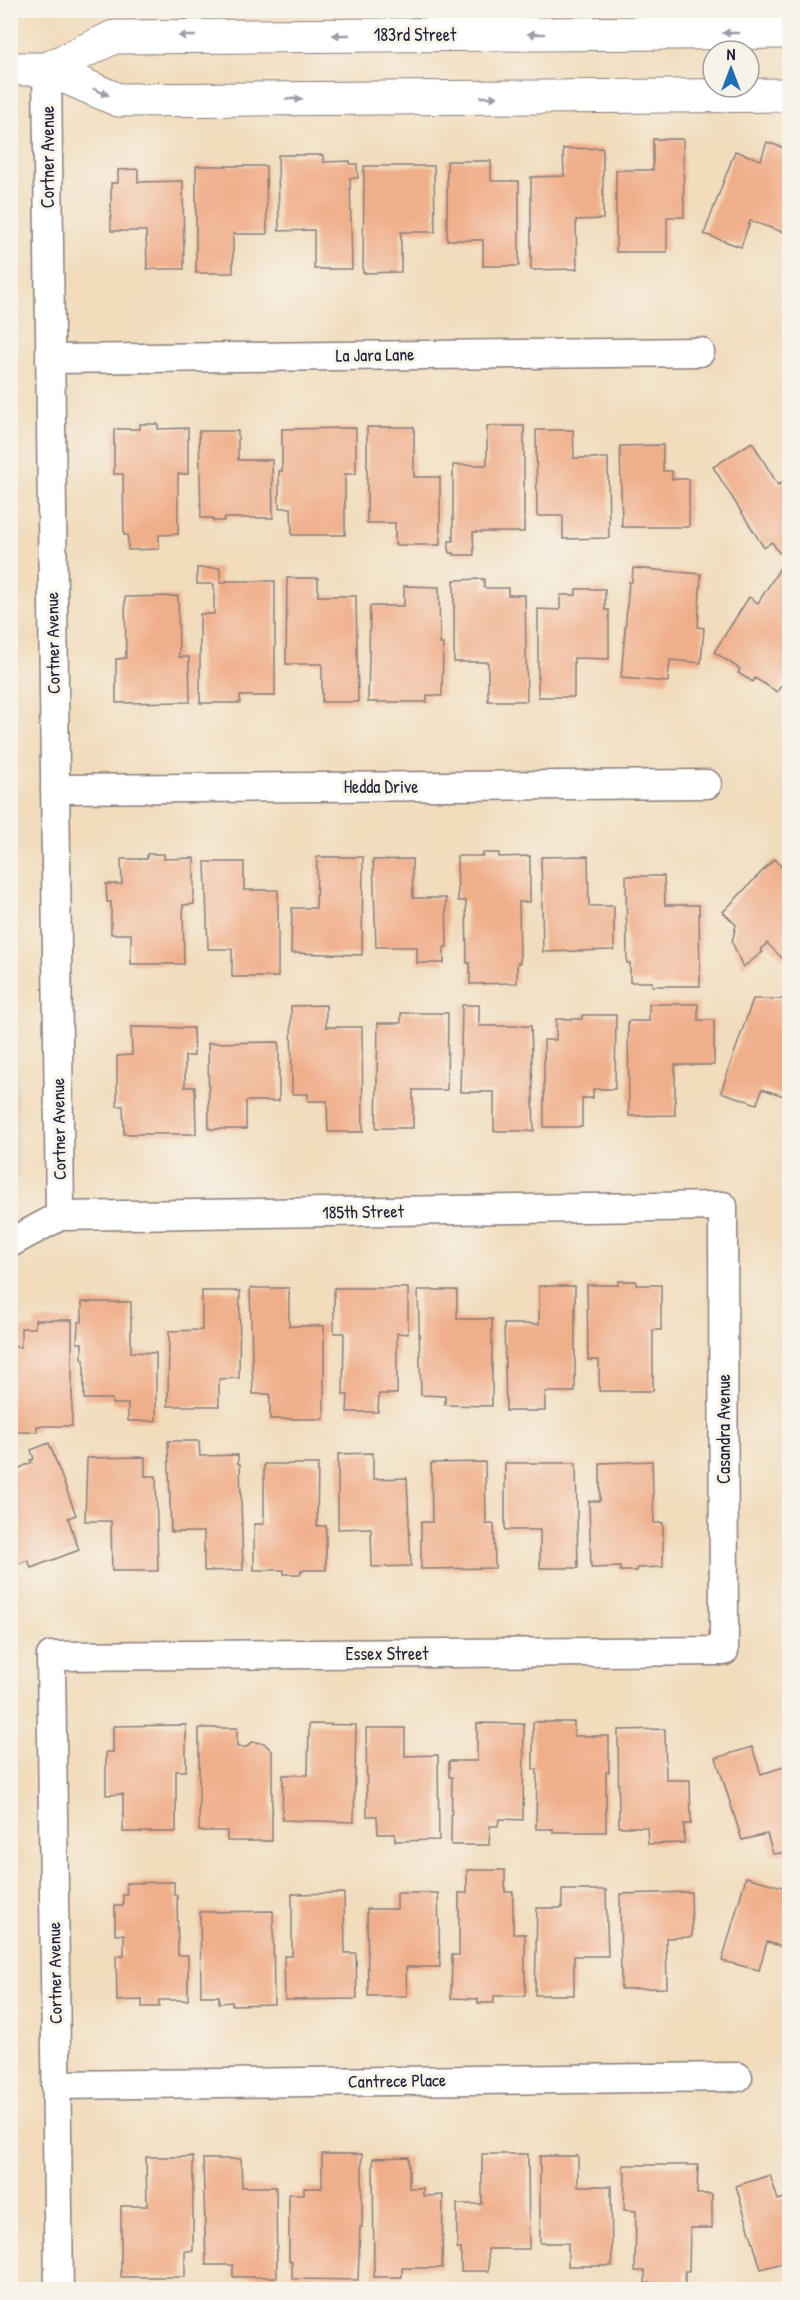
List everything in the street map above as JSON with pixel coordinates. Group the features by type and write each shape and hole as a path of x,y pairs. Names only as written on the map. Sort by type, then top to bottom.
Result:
{"street":[{"name":"183rd Street","path":"47,69 114,37 789,32"},
{"name":"183rd Street","path":"10,69 47,69 118,100 789,95"},
{"name":"Cortner Avenue","path":"47,69 60,1216"},
{"name":"La Jara Lane","path":"50,359 700,352"},
{"name":"Hedda Drive","path":"55,789 707,784"},
{"name":"185th Street","path":"10,1243 60,1216 723,1206"},
{"name":"Casandra Avenue","path":"723,1206 724,1651"},
{"name":"Essex Street","path":"51,1656 724,1651"},
{"name":"Cortner Avenue","path":"51,1656 59,2289"},
{"name":"Cantrece Place","path":"56,2085 738,2077"}],"shaded area":[{"path":"10,936 15,947 19,1177 11,1186"}],"building":[{"path":"653,139 683,139 684,217 667,217 667,252 616,252 616,170 653,170"},
{"path":"767,142 790,150 790,213 783,232 750,221 741,247 704,234 735,151 761,160"},
{"path":"603,148 603,219 576,220 577,269 531,270 531,177 564,176 563,149"},
{"path":"278,155 323,155 323,162 350,161 350,164 357,164 358,178 350,178 352,269 314,269 314,230 279,231"},
{"path":"447,161 491,161 491,181 519,181 519,266 483,266 483,240 447,240"},
{"path":"196,166 266,166 267,234 233,234 233,273 196,273"},
{"path":"364,166 434,166 435,232 401,232 401,272 363,273"},
{"path":"138,169 138,182 183,181 184,269 147,269 146,231 111,231 111,183 118,183 118,170"},
{"path":"140,424 158,424 158,429 188,428 188,474 178,474 178,534 159,535 159,549 128,550 128,535 124,535 123,474 114,474 114,429 140,429"},
{"path":"487,426 524,426 524,532 473,532 474,555 454,555 454,553 449,553 449,541 453,541 453,465 487,465"},
{"path":"367,427 414,427 414,477 440,477 440,545 395,545 395,523 367,523"},
{"path":"356,428 356,474 345,474 345,535 292,535 291,508 279,508 282,429"},
{"path":"536,430 573,430 574,458 608,458 609,538 563,539 563,516 537,516"},
{"path":"199,431 238,431 238,460 272,460 273,518 224,518 224,521 213,521 213,518 201,518"},
{"path":"752,442 778,485 790,479 790,547 779,553 772,542 764,548 713,467"},
{"path":"663,445 663,471 672,471 672,479 689,479 689,527 622,527 620,446"},
{"path":"197,568 220,568 220,583 275,581 275,696 240,696 240,703 200,703 200,614 214,614 214,584 197,584"},
{"path":"633,568 701,574 698,627 704,628 701,663 670,660 668,682 621,678 629,582 632,582"},
{"path":"780,568 790,574 790,672 777,692 755,678 753,682 738,673 740,669 714,652 749,597 758,603"},
{"path":"287,578 318,578 318,596 356,596 358,702 322,702 322,664 286,664"},
{"path":"484,579 484,588 508,588 508,595 525,595 527,701 488,701 488,662 454,662 454,580"},
{"path":"404,586 439,587 440,644 443,644 442,696 427,695 427,702 368,702 370,606 404,606"},
{"path":"576,589 605,589 605,610 609,610 609,659 574,658 574,697 538,697 538,609 560,610 560,595 576,595"},
{"path":"178,596 179,657 189,657 190,702 116,703 116,659 126,658 125,597"},
{"path":"483,853 499,853 499,857 530,856 530,902 519,902 520,963 517,963 517,983 470,984 470,963 467,963 466,901 458,901 457,856 483,856"},
{"path":"147,854 164,854 164,859 194,858 194,904 183,905 184,964 131,964 131,934 111,934 111,902 107,902 106,884 122,884 121,859 147,859"},
{"path":"588,856 589,906 614,906 614,950 543,952 541,857"},
{"path":"317,857 363,857 362,955 291,953 292,908 316,908"},
{"path":"412,859 413,898 446,898 447,947 444,947 444,963 417,963 417,947 376,947 373,860"},
{"path":"774,859 790,875 790,966 767,943 761,950 763,952 743,967 732,942 736,925 723,912"},
{"path":"205,862 244,862 244,890 278,890 278,977 232,977 232,949 208,949"},
{"path":"626,876 664,876 665,905 699,905 700,986 652,986 652,982 630,982 630,963 627,963"},
{"path":"753,999 790,999 790,1098 762,1089 757,1104 721,1092"},
{"path":"649,1004 698,1004 698,1020 714,1020 714,1065 675,1065 675,1115 629,1116 628,1021 649,1021"},
{"path":"326,1005 326,1027 362,1027 363,1132 328,1132 327,1101 308,1101 308,1094 292,1094 291,1006"},
{"path":"462,1005 479,1005 479,1026 531,1026 534,1131 494,1131 494,1092 460,1092"},
{"path":"401,1013 448,1013 447,1090 413,1090 413,1128 376,1128 378,1023 401,1023"},
{"path":"582,1015 616,1015 615,1089 593,1089 593,1098 582,1098 582,1127 544,1127 544,1040 556,1040 556,1019 582,1019"},
{"path":"131,1027 193,1028 194,1056 185,1056 185,1087 195,1087 196,1134 124,1134 123,1106 117,1106 117,1056 132,1055"},
{"path":"279,1042 279,1101 246,1101 246,1129 209,1129 208,1043"},
{"path":"618,1281 636,1281 636,1285 661,1285 661,1330 653,1330 653,1391 599,1391 599,1360 588,1360 587,1285 618,1285"},
{"path":"539,1286 575,1286 575,1392 545,1392 545,1411 506,1411 504,1324 539,1324"},
{"path":"250,1288 289,1288 289,1326 324,1326 324,1419 270,1419 270,1394 253,1394"},
{"path":"334,1288 408,1288 408,1334 397,1333 397,1394 379,1394 378,1412 347,1412 348,1395 343,1395 344,1333 334,1333"},
{"path":"418,1290 457,1290 457,1319 492,1319 492,1406 445,1405 445,1396 421,1395"},
{"path":"202,1291 240,1291 239,1378 219,1379 219,1406 168,1406 169,1331 202,1330"},
{"path":"82,1302 131,1302 131,1352 156,1353 156,1421 128,1421 128,1404 112,1404 112,1399 84,1399 82,1343 77,1343 78,1322 82,1322"},
{"path":"35,1320 72,1320 72,1426 37,1426 37,1432 11,1432 10,1347 21,1347 21,1328 35,1328"},
{"path":"168,1441 199,1441 200,1456 238,1455 243,1570 204,1571 204,1532 171,1532"},
{"path":"49,1443 76,1515 68,1518 79,1550 31,1568 28,1560 16,1565 10,1551 10,1468 13,1467 14,1471 32,1462 30,1460 34,1459 31,1450"},
{"path":"373,1453 373,1479 407,1478 411,1566 372,1567 371,1528 338,1529 338,1454"},
{"path":"145,1457 145,1476 156,1476 158,1571 112,1571 111,1521 85,1521 87,1458"},
{"path":"652,1461 654,1523 663,1523 663,1567 637,1568 637,1571 620,1571 620,1567 591,1568 589,1501 600,1501 600,1463"},
{"path":"485,1462 486,1524 494,1524 495,1568 421,1569 421,1522 432,1522 431,1463"},
{"path":"505,1463 576,1463 578,1568 540,1568 540,1530 505,1530"},
{"path":"264,1464 318,1464 317,1526 326,1526 326,1570 301,1570 301,1574 284,1574 284,1570 254,1570 254,1524 264,1524"},
{"path":"533,1722 574,1722 574,1736 609,1736 609,1772 606,1772 606,1832 553,1832 553,1829 536,1829 537,1769 533,1769"},
{"path":"477,1723 524,1724 523,1820 499,1819 498,1826 490,1826 489,1845 451,1845 452,1777 449,1777 449,1761 477,1761"},
{"path":"309,1724 356,1725 354,1822 282,1820 283,1775 308,1775"},
{"path":"186,1725 186,1771 176,1771 176,1832 123,1832 123,1794 106,1795 106,1752 113,1752 113,1726"},
{"path":"199,1728 237,1728 237,1747 247,1747 251,1742 264,1743 272,1751 272,1841 227,1841 227,1831 199,1831"},
{"path":"366,1728 405,1728 405,1756 438,1755 439,1840 395,1841 395,1834 378,1834 377,1816 367,1816"},
{"path":"665,1729 666,1780 690,1780 691,1824 684,1824 684,1843 648,1844 647,1827 619,1827 618,1730"},
{"path":"752,1747 761,1774 790,1765 790,1852 773,1854 767,1834 742,1840 716,1758"},
{"path":"467,1870 505,1870 505,1892 513,1892 513,1934 525,1934 525,1996 494,1996 494,2003 478,2003 478,1999 451,1998 452,1955 459,1955 459,1893 467,1893"},
{"path":"746,1877 790,1889 790,1949 767,1942 759,1970 722,1961"},
{"path":"174,1882 174,1895 177,1895 178,1955 188,1955 188,2000 159,2000 159,2007 142,2007 142,2000 117,2001 116,1956 124,1956 124,1934 115,1935 115,1906 123,1906 123,1895 127,1895 126,1883"},
{"path":"562,1890 606,1890 608,1956 574,1956 574,1995 535,1995 537,1908 562,1908"},
{"path":"691,1892 692,1937 666,1938 667,1988 621,1989 620,1894"},
{"path":"344,1893 345,1953 356,1953 357,1999 285,2000 284,1956 292,1956 292,1894"},
{"path":"397,1893 438,1893 440,1967 406,1967 407,1996 368,1996 367,1909 397,1909"},
{"path":"273,1911 274,2004 232,2005 232,2002 219,2003 219,1996 201,1996 200,1912"},
{"path":"322,2154 362,2154 362,2227 360,2227 358,2280 292,2279 292,2261 289,2261 289,2194 304,2194 304,2188 322,2188"},
{"path":"482,2154 528,2154 529,2249 488,2249 489,2271 461,2271 461,2249 457,2249 457,2204 482,2204"},
{"path":"540,2156 578,2156 578,2186 611,2186 612,2266 568,2266 568,2243 540,2243"},
{"path":"146,2157 193,2157 193,2251 185,2251 185,2277 121,2277 121,2206 147,2206"},
{"path":"409,2157 409,2188 423,2188 423,2196 443,2195 442,2268 402,2268 402,2277 374,2277 373,2158"},
{"path":"203,2159 241,2159 242,2187 276,2187 277,2277 233,2277 233,2265 206,2265"},
{"path":"623,2165 698,2165 697,2194 712,2194 712,2228 690,2228 689,2271 685,2271 685,2284 645,2283 645,2271 635,2271 636,2211 624,2210 625,2172 623,2172"},
{"path":"770,2175 778,2200 790,2196 790,2261 761,2269 736,2186"}]}
